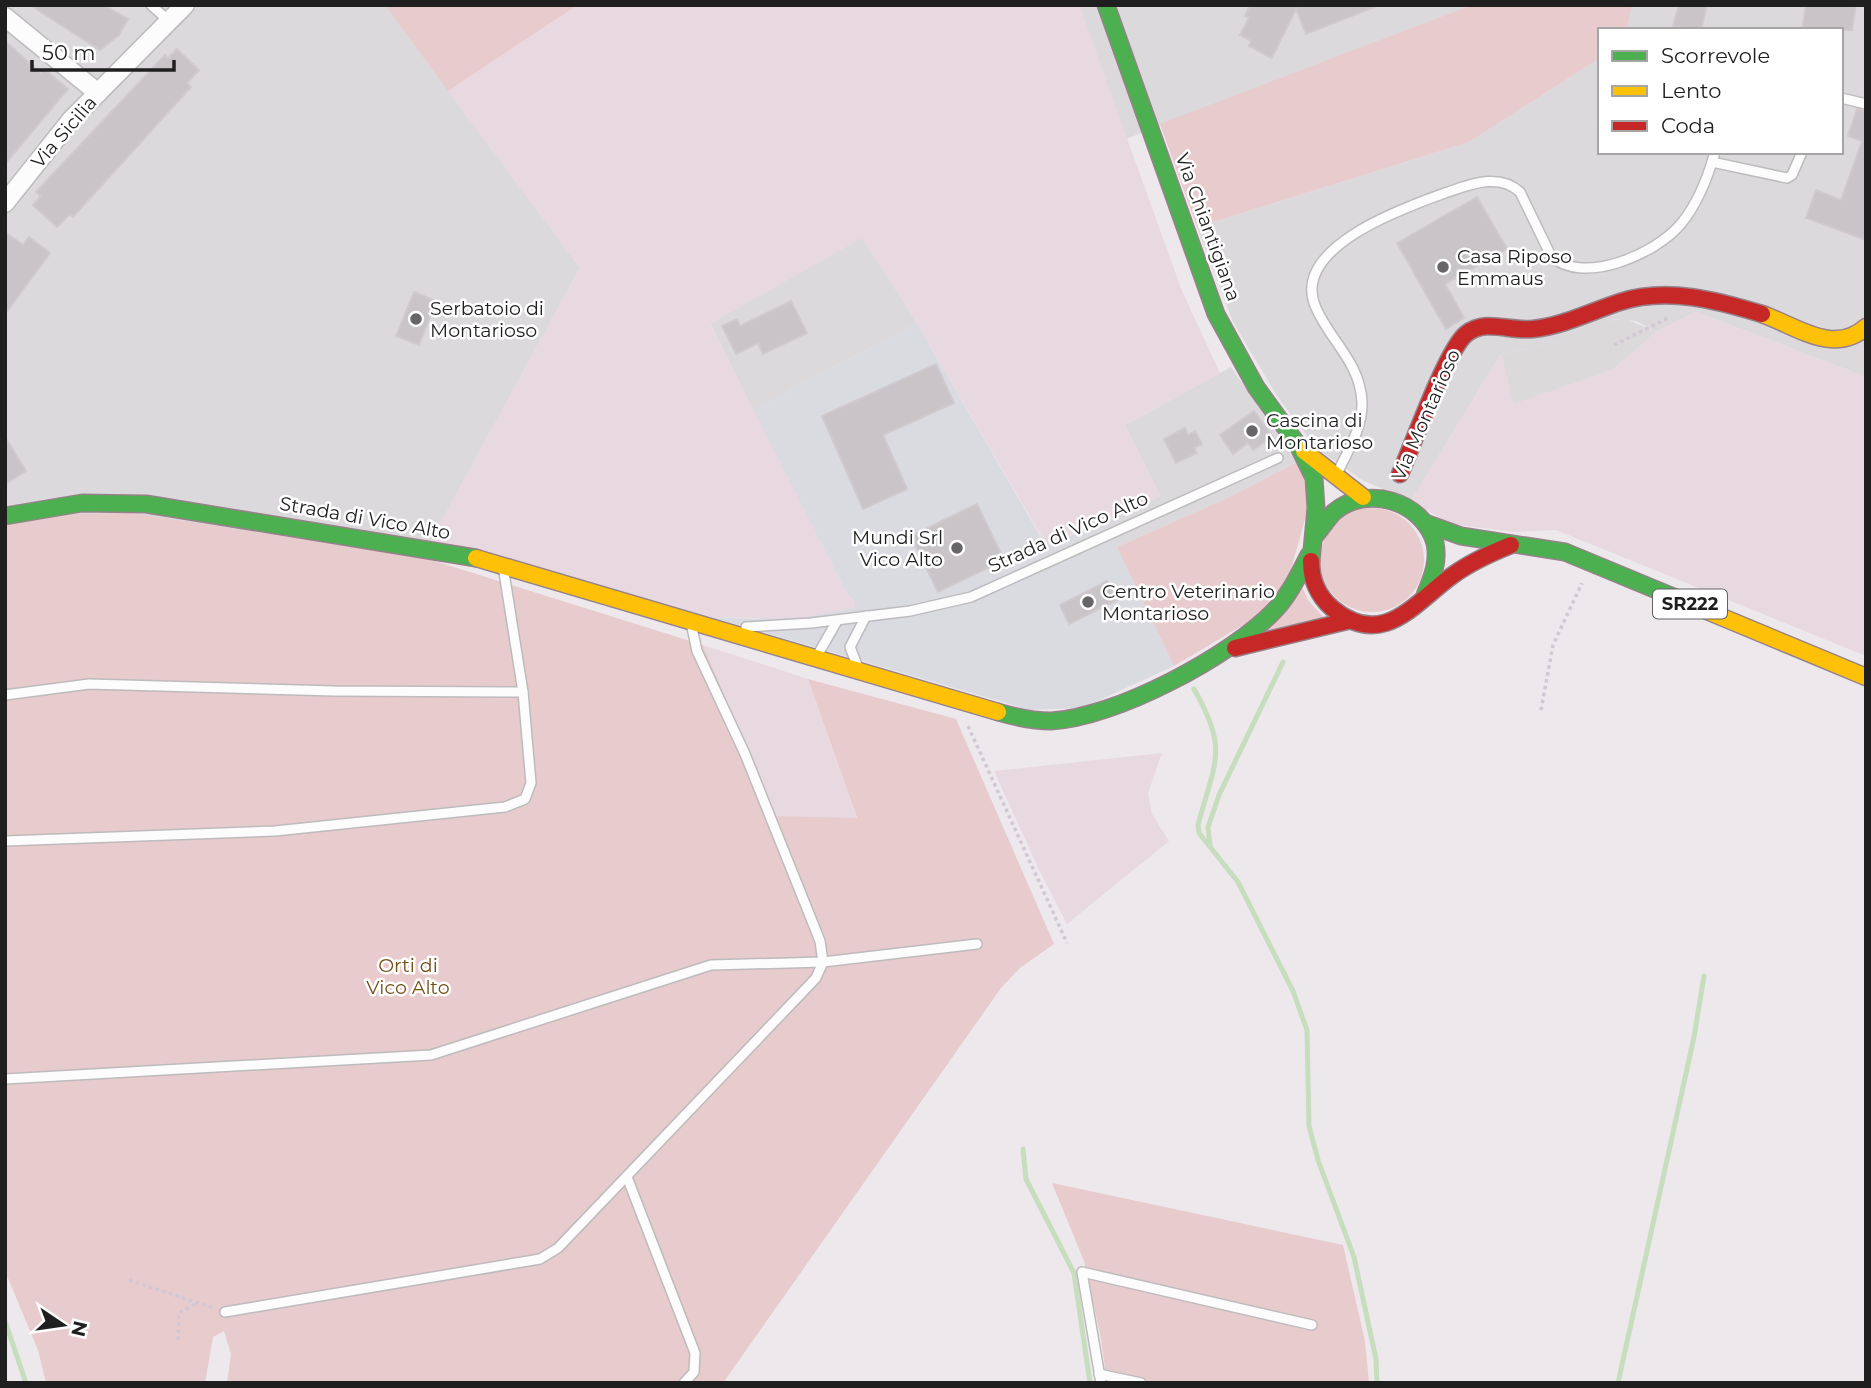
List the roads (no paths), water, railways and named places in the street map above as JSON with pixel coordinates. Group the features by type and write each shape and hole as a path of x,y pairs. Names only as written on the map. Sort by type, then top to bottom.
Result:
{"street":[{"name":"Via Sicilia","path":"5,203 51,143 186,5"},
{"name":"Via Chiantigiana","path":"1106,5 1216,314 1252,381 1301,448 1363,497"},
{"path":"5,17 98,93"},
{"name":"Via Montarioso","path":"1390,499 1451,353 1461,338 1475,328 1492,325 1536,328 1649,296 1695,300 1769,316 1829,340 1854,344 1866,327"},
{"name":"Via Chiantigiana","path":"1301,448 1317,489 1318,513 1311,547 1311,576 1319,595 1333,610 1351,620"},
{"path":"1311,547 1324,519 1342,505 1363,497 1390,499 1404,504 1425,523 1462,538 1511,545"},
{"name":"Strada di Vico Alto","path":"5,516 82,503 146,504 372,538 503,564 959,701 1028,719 1057,721 1082,717 1125,701 1224,651 1275,610 1311,547"},
{"path":"1420,603 1432,585 1437,564 1434,543 1425,523"},
{"path":"1351,620 1369,624 1388,623 1406,615 1465,566 1511,545"},
{"name":"SR222","path":"1511,545 1545,547 1593,563 1866,677"},
{"name":"Strada di Vico Alto","path":"1224,651 1351,620"}],"lane":[{"path":"151,5 169,21"},
{"path":"1843,98 1866,104"},
{"path":"1336,477 1359,424 1362,405 1355,369 1316,308 1311,290 1313,275 1336,247 1362,228 1444,193 1483,181 1504,182 1520,192 1551,256 1559,264 1577,270 1615,263 1647,250 1679,226 1697,200 1713,157 1787,178 1796,169 1801,154"},
{"name":"Strada di Vico Alto","path":"711,627 836,621 923,609 988,591 1278,458"},
{"path":"5,841 275,831 513,806 525,799 531,783 523,692 503,564"},
{"path":"860,671 850,647 866,616"},
{"path":"225,1312 540,1259 558,1248 798,1001 816,978 823,962 820,941 750,767 697,651 691,621"},
{"path":"816,659 836,621"},
{"path":"5,695 89,684 122,683 335,691 523,692"},
{"path":"5,1079 431,1055 699,967 729,963 823,962 977,944"},
{"path":"626,1177 695,1353 694,1372 684,1383"},
{"path":"1141,1383 1100,1378 1082,1272 1312,1325"}],"waterway":[{"path":"1210,845 1208,827 1219,795 1283,662"},
{"path":"1194,689 1212,727 1216,756 1198,825 1199,833 1238,882 1293,991 1307,1030 1309,1126 1318,1160 1354,1257 1376,1359 1377,1383"},
{"path":"1618,1383 1694,1037 1704,976"},
{"path":"1023,1149 1026,1179 1074,1273 1090,1383"},
{"path":"5,1321 26,1383"}],"place":[{"name":"Casa Riposo Emmaus","path":"1443,267"},
{"name":"Serbatoio di Montarioso","path":"416,319"},
{"name":"Cascina di Montarioso","path":"1252,431"},
{"name":"Mundi Srl Vico Alto","path":"957,548"},
{"name":"Centro Veterinario Montarioso","path":"1088,602"}],"park label":[{"name":"Orti di Vico Alto","path":"408,976"}]}
